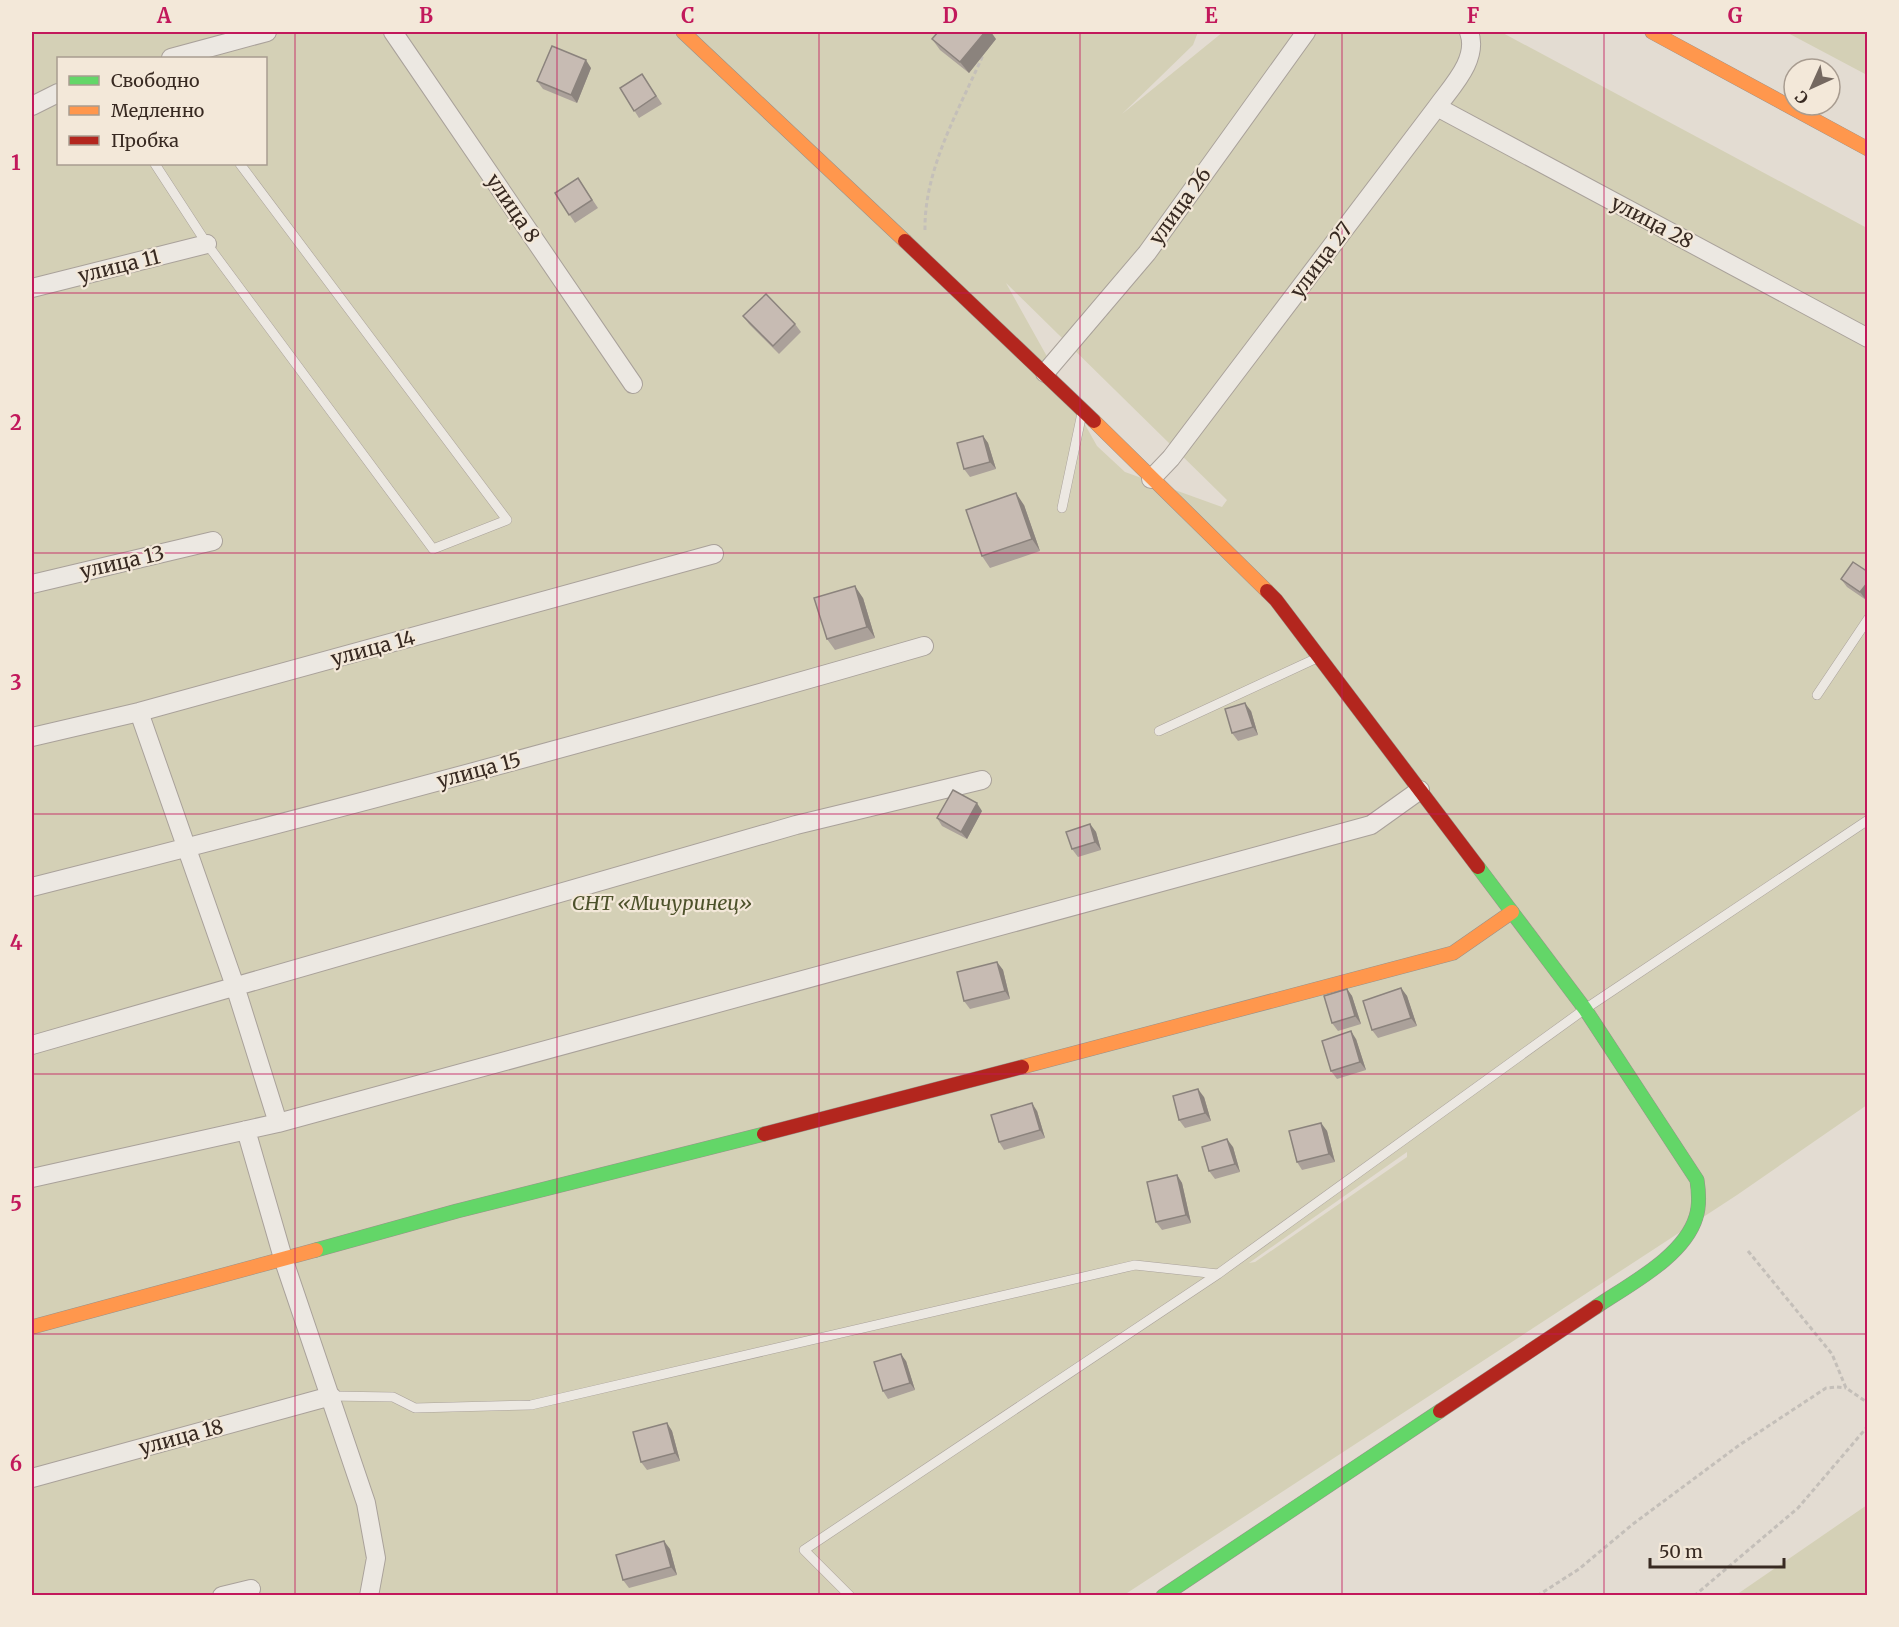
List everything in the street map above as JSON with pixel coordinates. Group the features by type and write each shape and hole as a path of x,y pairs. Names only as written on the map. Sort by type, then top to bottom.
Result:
{"street":[{"path":"175,57 267,32"},
{"name":"улица 8","path":"393,32 633,384"},
{"path":"683,32 1045,373 1276,600 1585,1009 1697,1180 1700,1197 1697,1218 1683,1243 1656,1267 1163,1596"},
{"name":"улица 26","path":"1045,373 1147,253 1306,32"},
{"name":"улица 27","path":"1151,478 1171,458 1437,107 1472,51 1469,32"},
{"path":"1652,32 1868,149"},
{"path":"32,106 57,94"},
{"name":"улица 28","path":"1437,107 1868,338"},
{"name":"улица 11","path":"32,288 207,244"},
{"name":"улица 13","path":"32,584 213,541"},
{"name":"улица 14","path":"32,737 139,712 714,554"},
{"name":"улица 15","path":"32,887 187,848 719,705 924,646"},
{"path":"139,712 235,986 278,1123"},
{"path":"32,1045 796,825 982,780"},
{"path":"32,1178 278,1123 1371,825 1420,790"},
{"path":"32,1327 469,1208 882,1104 1453,953 1512,912"},
{"path":"246,1130 284,1258 366,1503 376,1558 369,1596"},
{"name":"улица 18","path":"32,1478 331,1396"},
{"path":"222,1596 251,1589"}],"lane":[{"path":"156,165 207,244 433,549 507,520 241,165"},
{"path":"1062,508 1083,410"},
{"path":"1817,695 1868,619"},
{"path":"1159,731 1320,657"},
{"path":"850,1596 804,1550 1218,1274 1585,1009 1868,820"},
{"path":"331,1396 393,1397 415,1408 531,1405 1135,1265 1218,1274"}],"path":[{"path":"926,231 925,212 929,192 943,146 983,54"},
{"path":"1748,1251 1832,1354 1846,1388"},
{"path":"1537,1596 1579,1569 1633,1524 1738,1446 1826,1388 1846,1388 1868,1403"},
{"path":"1694,1596 1798,1508 1868,1426"}],"green space":[{"name":"СНТ «Мичуринец»","path":"32,32 1198,32 1193,45 1122,114 1223,32 1501,32 1867,228 1867,1105 1737,1195 1124,1595 32,1596","holes":["1006,283 1227,500 1222,507 1125,472 1097,446","1407,1152 1407,1157 1255,1262 1249,1263"]},
{"path":"1786,32 1867,32 1867,75 1842,62 1842,57 1833,57"},
{"path":"1867,1505 1867,1595 1736,1595"}],"building":[{"path":"938,32 985,32 960,62 932,39"},
{"path":"552,46 586,60 571,95 537,81"},
{"path":"642,74 656,96 634,111 620,88"},
{"path":"578,178 592,200 569,215 555,193"},
{"path":"766,294 795,324 773,346 743,316"},
{"path":"983,436 990,462 964,469 957,443"},
{"path":"1016,493 1032,539 982,556 966,510"},
{"path":"1853,562 1868,572 1868,582 1860,592 1841,579"},
{"path":"855,586 867,627 827,639 814,598"},
{"path":"1245,703 1253,727 1232,733 1225,709"},
{"path":"953,790 977,803 961,832 937,818"},
{"path":"1090,824 1095,842 1072,849 1066,832"},
{"path":"997,962 1005,991 964,1001 957,972"},
{"path":"1401,988 1411,1018 1372,1030 1363,1001"},
{"path":"1347,989 1355,1016 1332,1023 1324,996"},
{"path":"1351,1031 1360,1062 1331,1071 1322,1041"},
{"path":"1198,1089 1205,1113 1179,1120 1173,1096"},
{"path":"1032,1103 1040,1130 999,1142 991,1115"},
{"path":"1321,1123 1329,1154 1297,1162 1289,1131"},
{"path":"1227,1139 1235,1164 1209,1171 1202,1147"},
{"path":"1177,1175 1186,1215 1156,1222 1147,1182"},
{"path":"901,1354 910,1383 883,1391 874,1362"},
{"path":"667,1423 675,1453 641,1462 633,1432"},
{"path":"664,1541 671,1567 623,1580 616,1555"}],"traffic: fast":[{"path":"1478,867 1585,1009 1697,1180 1699,1199 1696,1217 1680,1245 1654,1269 1596,1307"},
{"path":"316,1250 457,1211 764,1134"},
{"path":"1163,1596 1440,1411"}],"traffic: slow":[{"path":"683,32 905,241"},
{"path":"1652,32 1868,149"},
{"path":"1094,421 1267,591"},
{"path":"1022,1067 1453,953 1512,912"},
{"path":"32,1327 316,1250"}],"traffic: jam":[{"path":"905,241 1094,421"},
{"path":"1267,591 1478,867"},
{"path":"764,1134 1022,1067"},
{"path":"1440,1411 1596,1307"}]}
